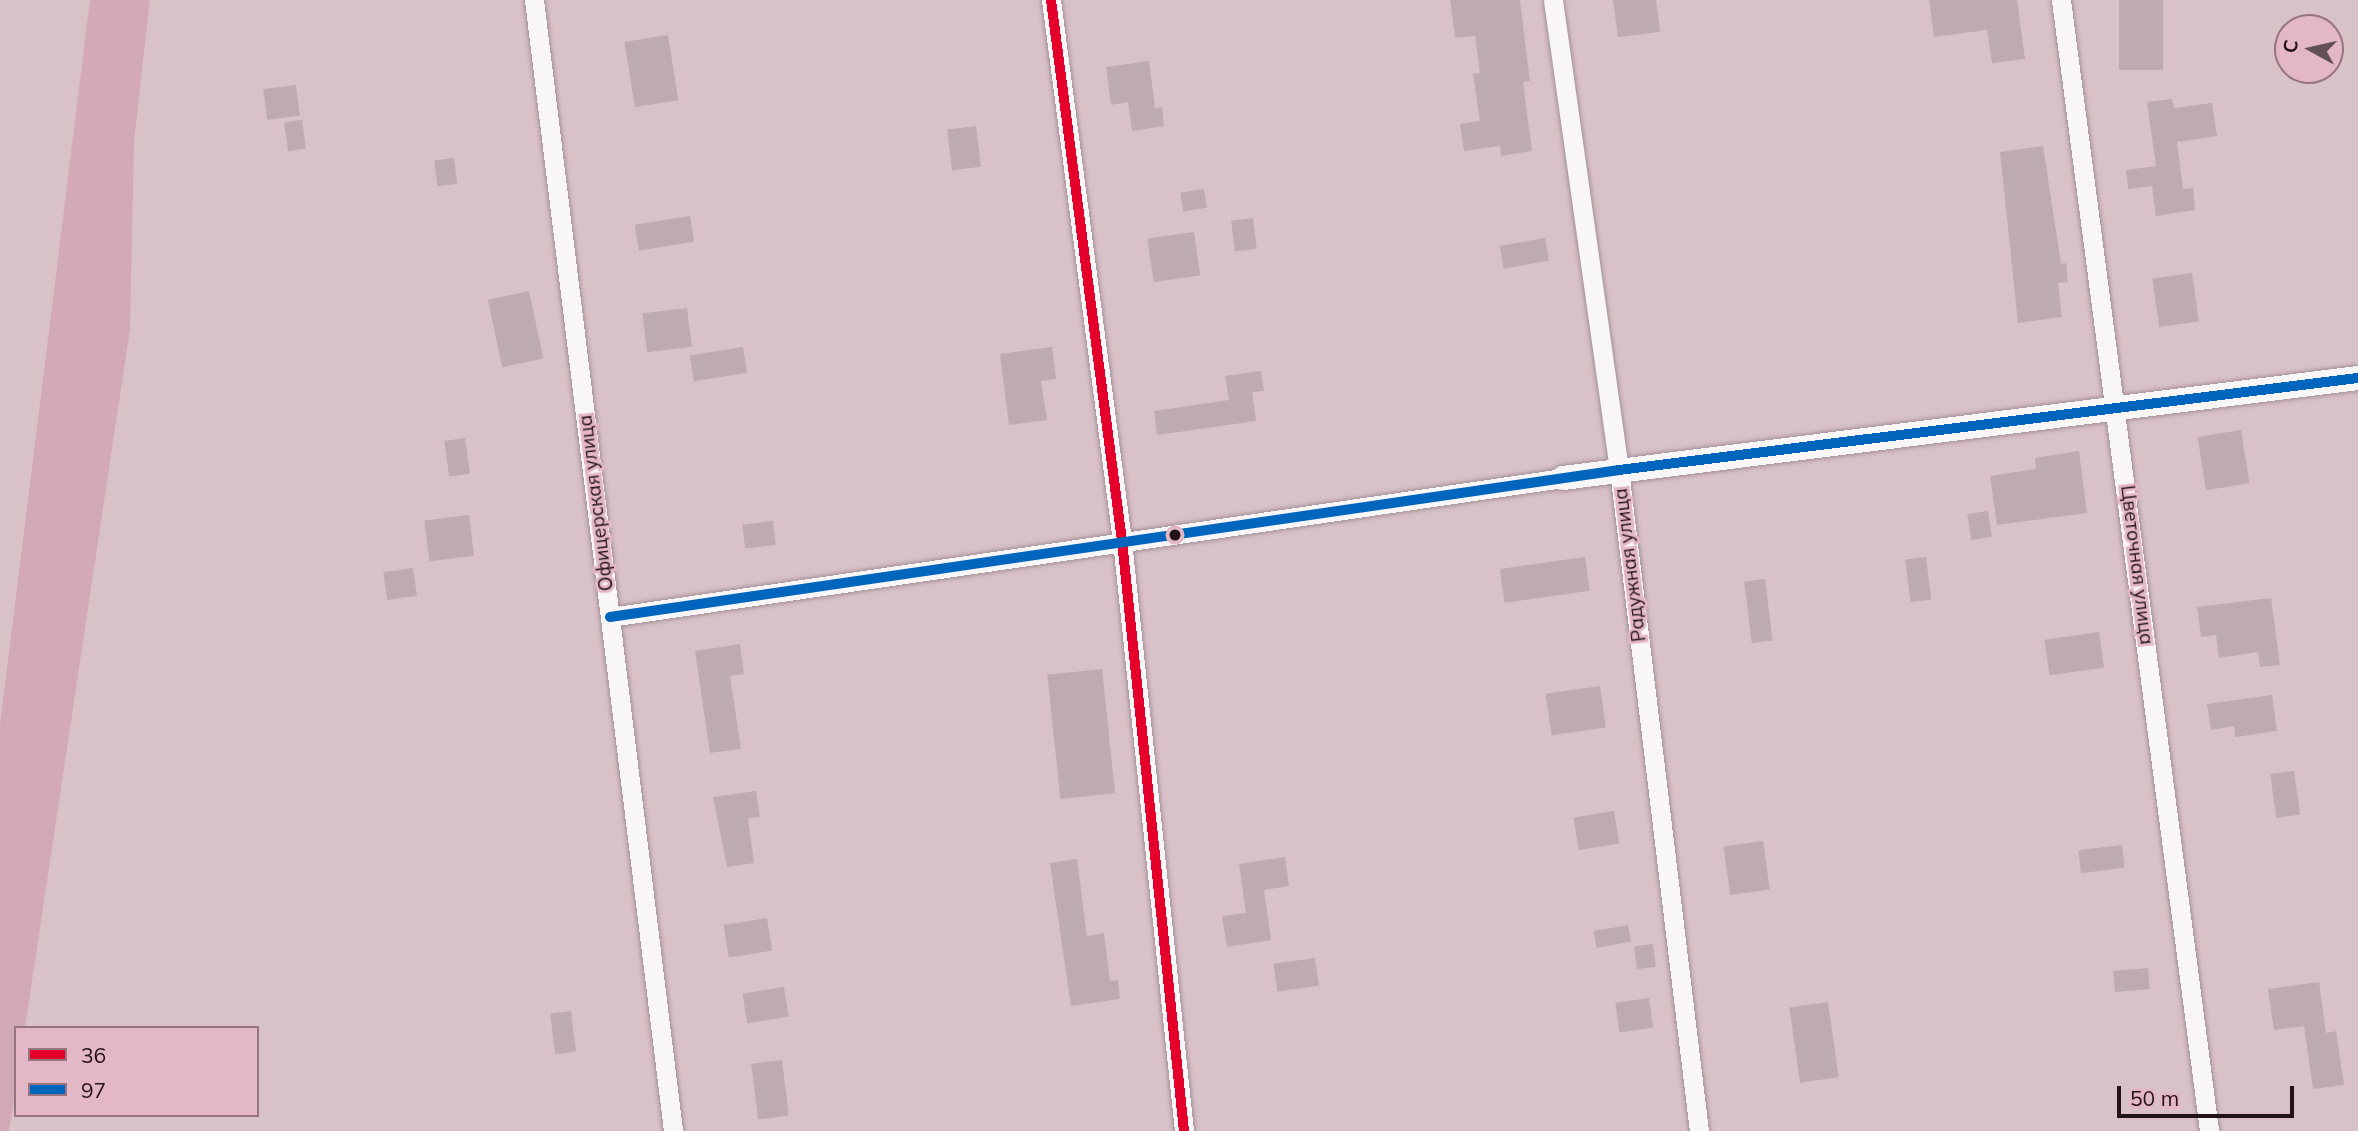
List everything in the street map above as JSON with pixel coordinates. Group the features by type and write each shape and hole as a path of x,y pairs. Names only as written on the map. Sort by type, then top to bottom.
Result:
{"street":[{"name":"Офицерская улица","path":"534,0 673,1131"},
{"path":"1051,0 1122,541 1184,1131"},
{"name":"Радужная улица","path":"1553,0 1619,470 1699,1131"},
{"name":"Цветочная улица","path":"2060,0 2117,412 2209,1131"},
{"path":"610,617 1619,470 2117,412 2358,378"}],"shaded area":[{"path":"90,0 150,0 134,141 130,329 25,1026 14,1026 14,1101 9,1131 0,1131 0,725"}],"building":[{"path":"1450,0 1520,0 1530,81 1523,82 1532,151 1501,156 1500,146 1464,151 1460,124 1480,121 1473,74 1480,73 1475,36 1455,38"},
{"path":"1613,0 1656,0 1660,32 1618,37"},
{"path":"1929,0 2017,0 2025,59 1992,63 1987,30 1934,37"},
{"path":"2119,0 2163,0 2163,70 2119,70"},
{"path":"668,35 678,100 635,107 625,42"},
{"path":"1149,61 1155,108 1162,107 1164,126 1132,131 1128,102 1111,105 1106,67"},
{"path":"296,85 300,116 267,120 263,89"},
{"path":"2172,99 2174,108 2212,103 2217,136 2177,142 2183,189 2193,188 2195,210 2156,216 2152,186 2128,189 2126,170 2156,166 2147,102"},
{"path":"302,120 306,149 288,151 284,123"},
{"path":"976,126 981,167 952,170 947,130"},
{"path":"2043,146 2061,264 2066,263 2068,282 2058,283 2062,317 2018,323 2000,152"},
{"path":"454,158 457,184 437,186 434,160"},
{"path":"1204,189 1207,208 1183,212 1180,193"},
{"path":"690,216 694,242 639,250 635,225"},
{"path":"1253,218 1257,249 1235,251 1231,221"},
{"path":"1194,232 1200,276 1154,282 1147,239"},
{"path":"1545,238 1549,261 1504,269 1500,246"},
{"path":"2192,273 2199,322 2159,327 2152,279"},
{"path":"529,291 543,358 502,367 488,300"},
{"path":"687,308 692,347 647,352 642,313"},
{"path":"743,347 747,373 694,381 690,355"},
{"path":"1052,347 1056,379 1041,381 1047,420 1009,425 1000,354"},
{"path":"1261,371 1264,391 1252,392 1256,421 1157,435 1154,411 1229,400 1225,376"},
{"path":"2241,430 2249,483 2206,490 2198,437"},
{"path":"465,438 470,474 449,477 444,441"},
{"path":"2079,451 2087,513 1997,525 1990,476 2036,469 2035,458"},
{"path":"1988,511 1992,537 1971,540 1967,514"},
{"path":"469,515 474,556 429,561 424,520"},
{"path":"773,521 776,545 745,549 742,525"},
{"path":"1585,557 1590,591 1505,603 1500,569"},
{"path":"1926,557 1931,600 1910,602 1905,560"},
{"path":"413,568 417,596 387,600 383,572"},
{"path":"1765,579 1773,641 1752,643 1744,582"},
{"path":"2271,598 2280,665 2260,667 2258,652 2219,658 2216,635 2201,637 2197,607"},
{"path":"2099,632 2104,668 2050,675 2045,640"},
{"path":"740,644 744,674 730,676 741,749 710,753 695,651"},
{"path":"1102,669 1115,793 1060,799 1047,675"},
{"path":"1600,686 1606,728 1551,735 1546,694"},
{"path":"2272,695 2277,731 2235,737 2234,726 2211,730 2207,704"},
{"path":"2294,771 2300,815 2276,818 2270,774"},
{"path":"756,791 760,817 748,818 754,863 727,867 713,797"},
{"path":"1614,811 1619,844 1579,850 1574,817"},
{"path":"1763,841 1770,890 1730,895 1723,847"},
{"path":"2122,845 2125,868 2081,873 2078,850"},
{"path":"1285,857 1289,886 1264,890 1271,940 1227,947 1222,916 1246,913 1239,864"},
{"path":"1077,859 1087,936 1104,933 1110,981 1118,980 1120,999 1071,1006 1050,863"},
{"path":"767,918 772,951 729,957 724,925"},
{"path":"1628,925 1631,942 1596,948 1594,931"},
{"path":"1653,944 1656,967 1637,969 1634,946"},
{"path":"1315,958 1319,986 1277,992 1273,964"},
{"path":"2148,968 2150,989 2115,992 2113,971"},
{"path":"2319,982 2326,1033 2336,1031 2344,1085 2313,1089 2304,1026 2274,1030 2268,989"},
{"path":"784,987 789,1017 747,1023 743,994"},
{"path":"1649,998 1653,1028 1620,1032 1615,1003"},
{"path":"1828,1002 1839,1077 1800,1083 1789,1007"},
{"path":"571,1011 576,1052 555,1054 550,1014"},
{"path":"782,1060 789,1116 758,1119 751,1064"}],"transit line":[{"name":"36","path":"1051,0 1122,541 1184,1131"},
{"name":"97","path":"610,617 1619,470 2358,378"}]}
